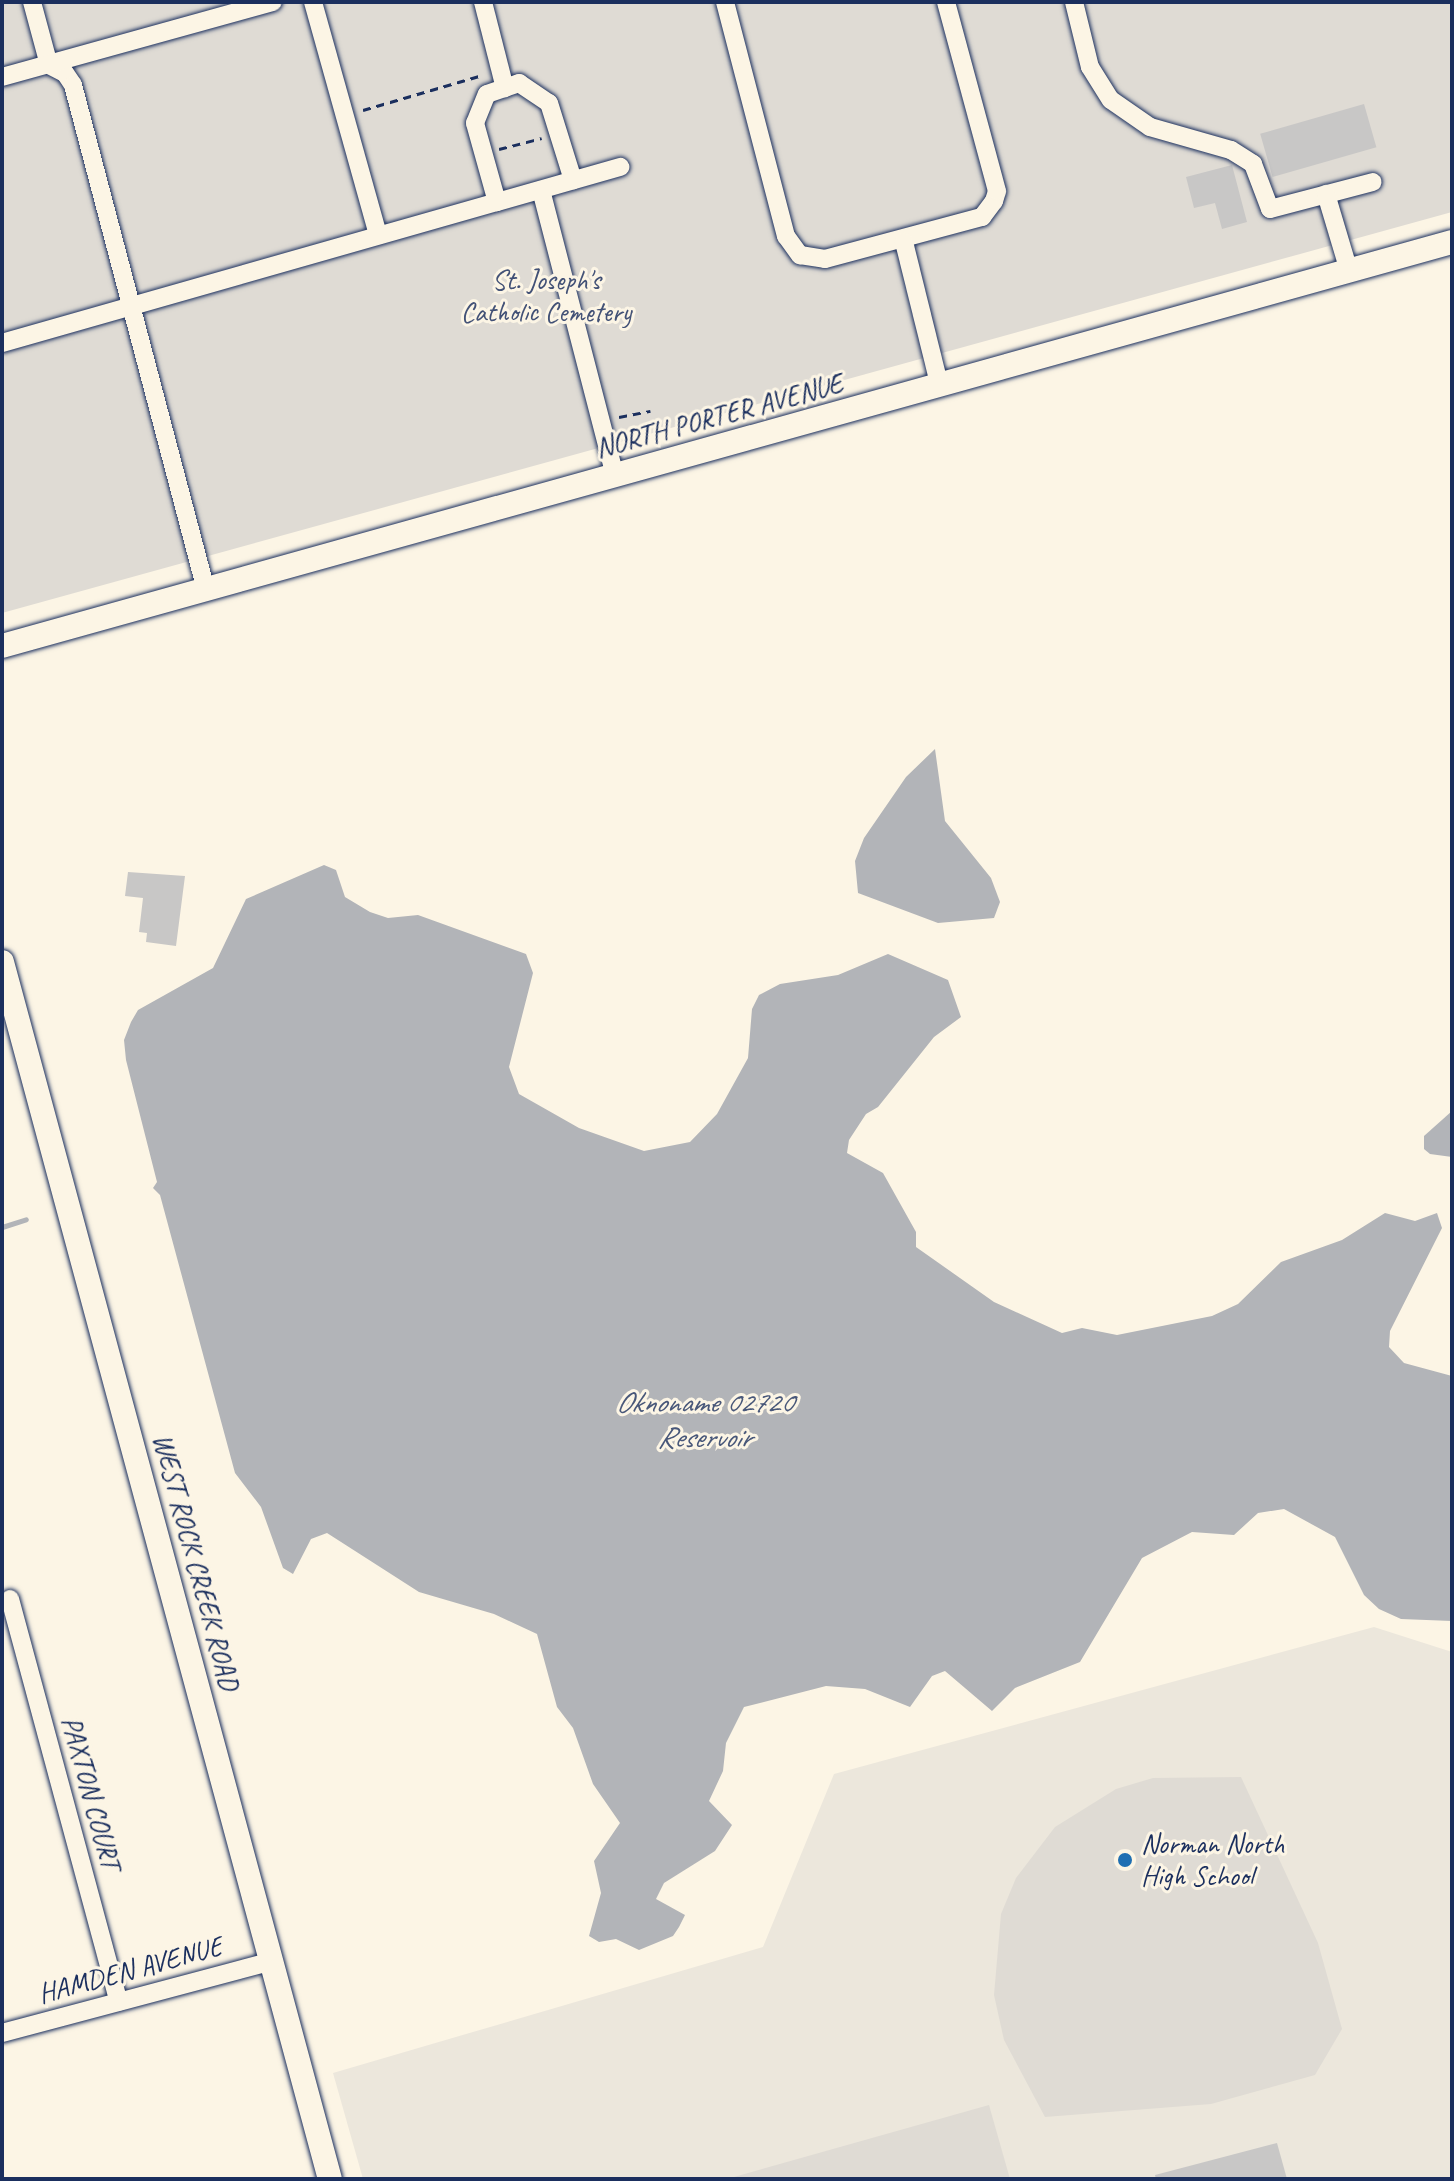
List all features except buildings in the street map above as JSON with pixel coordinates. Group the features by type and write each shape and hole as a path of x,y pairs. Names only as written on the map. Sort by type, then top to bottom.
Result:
{"main road":[{"name":"NORTH PORTER AVENUE","path":"2,646 1452,242"},
{"name":"WEST ROCK CREEK ROAD","path":"2,962 330,2179"}],"street":[{"path":"32,2 49,65 65,73 73,85 134,303 206,590"},
{"path":"2,77 49,65 208,11 273,2"},
{"path":"313,2 378,235"},
{"path":"483,2 503,79"},
{"path":"725,2 786,236 800,255 825,259 904,242 982,217 997,191 946,2"},
{"path":"1074,2 1090,67 1111,100 1150,127 1231,150 1253,164 1270,209 1373,182"},
{"path":"503,79 537,91 549,103 573,180"},
{"path":"497,202 475,123 487,94 503,79"},
{"path":"2,343 620,167"},
{"path":"541,190 615,476"},
{"path":"1326,194 1349,271"},
{"path":"904,242 940,387"},
{"name":"PAXTON COURT","path":"10,1599 119,2002"},
{"name":"HAMDEN AVENUE","path":"2,2033 272,1961"}],"path":[{"path":"344,115 503,79"},
{"path":"483,153 560,133"},
{"path":"598,413 608,411 622,418 650,411"}],"shaded area":[{"name":"Norman North High School","path":"1374,1627 1452,1652 1452,2179 363,2179 333,2073 763,1947 834,1774"}],"green space":[{"name":"St. Joseph's Catholic Cemetery","path":"2,2 1452,2 1452,212 2,613"},
{"path":"1241,1777 1318,1943 1342,2029 1315,2075 1211,2104 1045,2117 1004,2040 994,1995 1001,1914 1016,1878 1055,1827 1116,1789 1153,1778"},
{"path":"989,2105 1010,2179 727,2179"}],"water":[{"path":"935,749 945,821 991,878 1000,902 994,918 938,923 858,893 855,861 864,838 906,777"},
{"name":"Oknoname 02720 Reservoir","path":"324,865 336,870 345,897 370,912 388,918 418,915 526,954 533,973 509,1067 519,1094 579,1128 644,1151 690,1142 717,1114 748,1058 752,1009 759,995 780,984 838,975 888,954 948,980 961,1017 934,1037 878,1107 866,1114 849,1140 847,1153 883,1173 916,1232 916,1247 994,1302 1062,1333 1082,1328 1117,1335 1212,1316 1238,1304 1281,1262 1342,1240 1385,1213 1415,1221 1437,1213 1442,1228 1390,1331 1389,1347 1404,1363 1452,1376 1452,1621 1401,1619 1379,1609 1364,1595 1335,1537 1284,1509 1258,1513 1234,1535 1192,1532 1142,1558 1080,1662 1015,1688 992,1711 945,1671 932,1676 910,1707 865,1689 826,1686 744,1707 726,1743 723,1771 709,1801 732,1825 715,1851 664,1883 656,1899 685,1915 673,1936 639,1950 616,1939 599,1942 589,1936 601,1893 594,1861 620,1823 593,1784 573,1728 557,1707 537,1634 494,1614 419,1592 327,1533 311,1539 293,1574 283,1568 261,1507 235,1473 160,1195 153,1188 157,1182 126,1060 124,1040 131,1022 138,1010 213,968 246,899"},
{"path":"1452,1111 1452,1157 1430,1154 1424,1149 1424,1136"}],"waterway":[{"path":"2,1227 26,1219"}],"place":[{"name":"Norman North High School","path":"1125,1860"}]}
